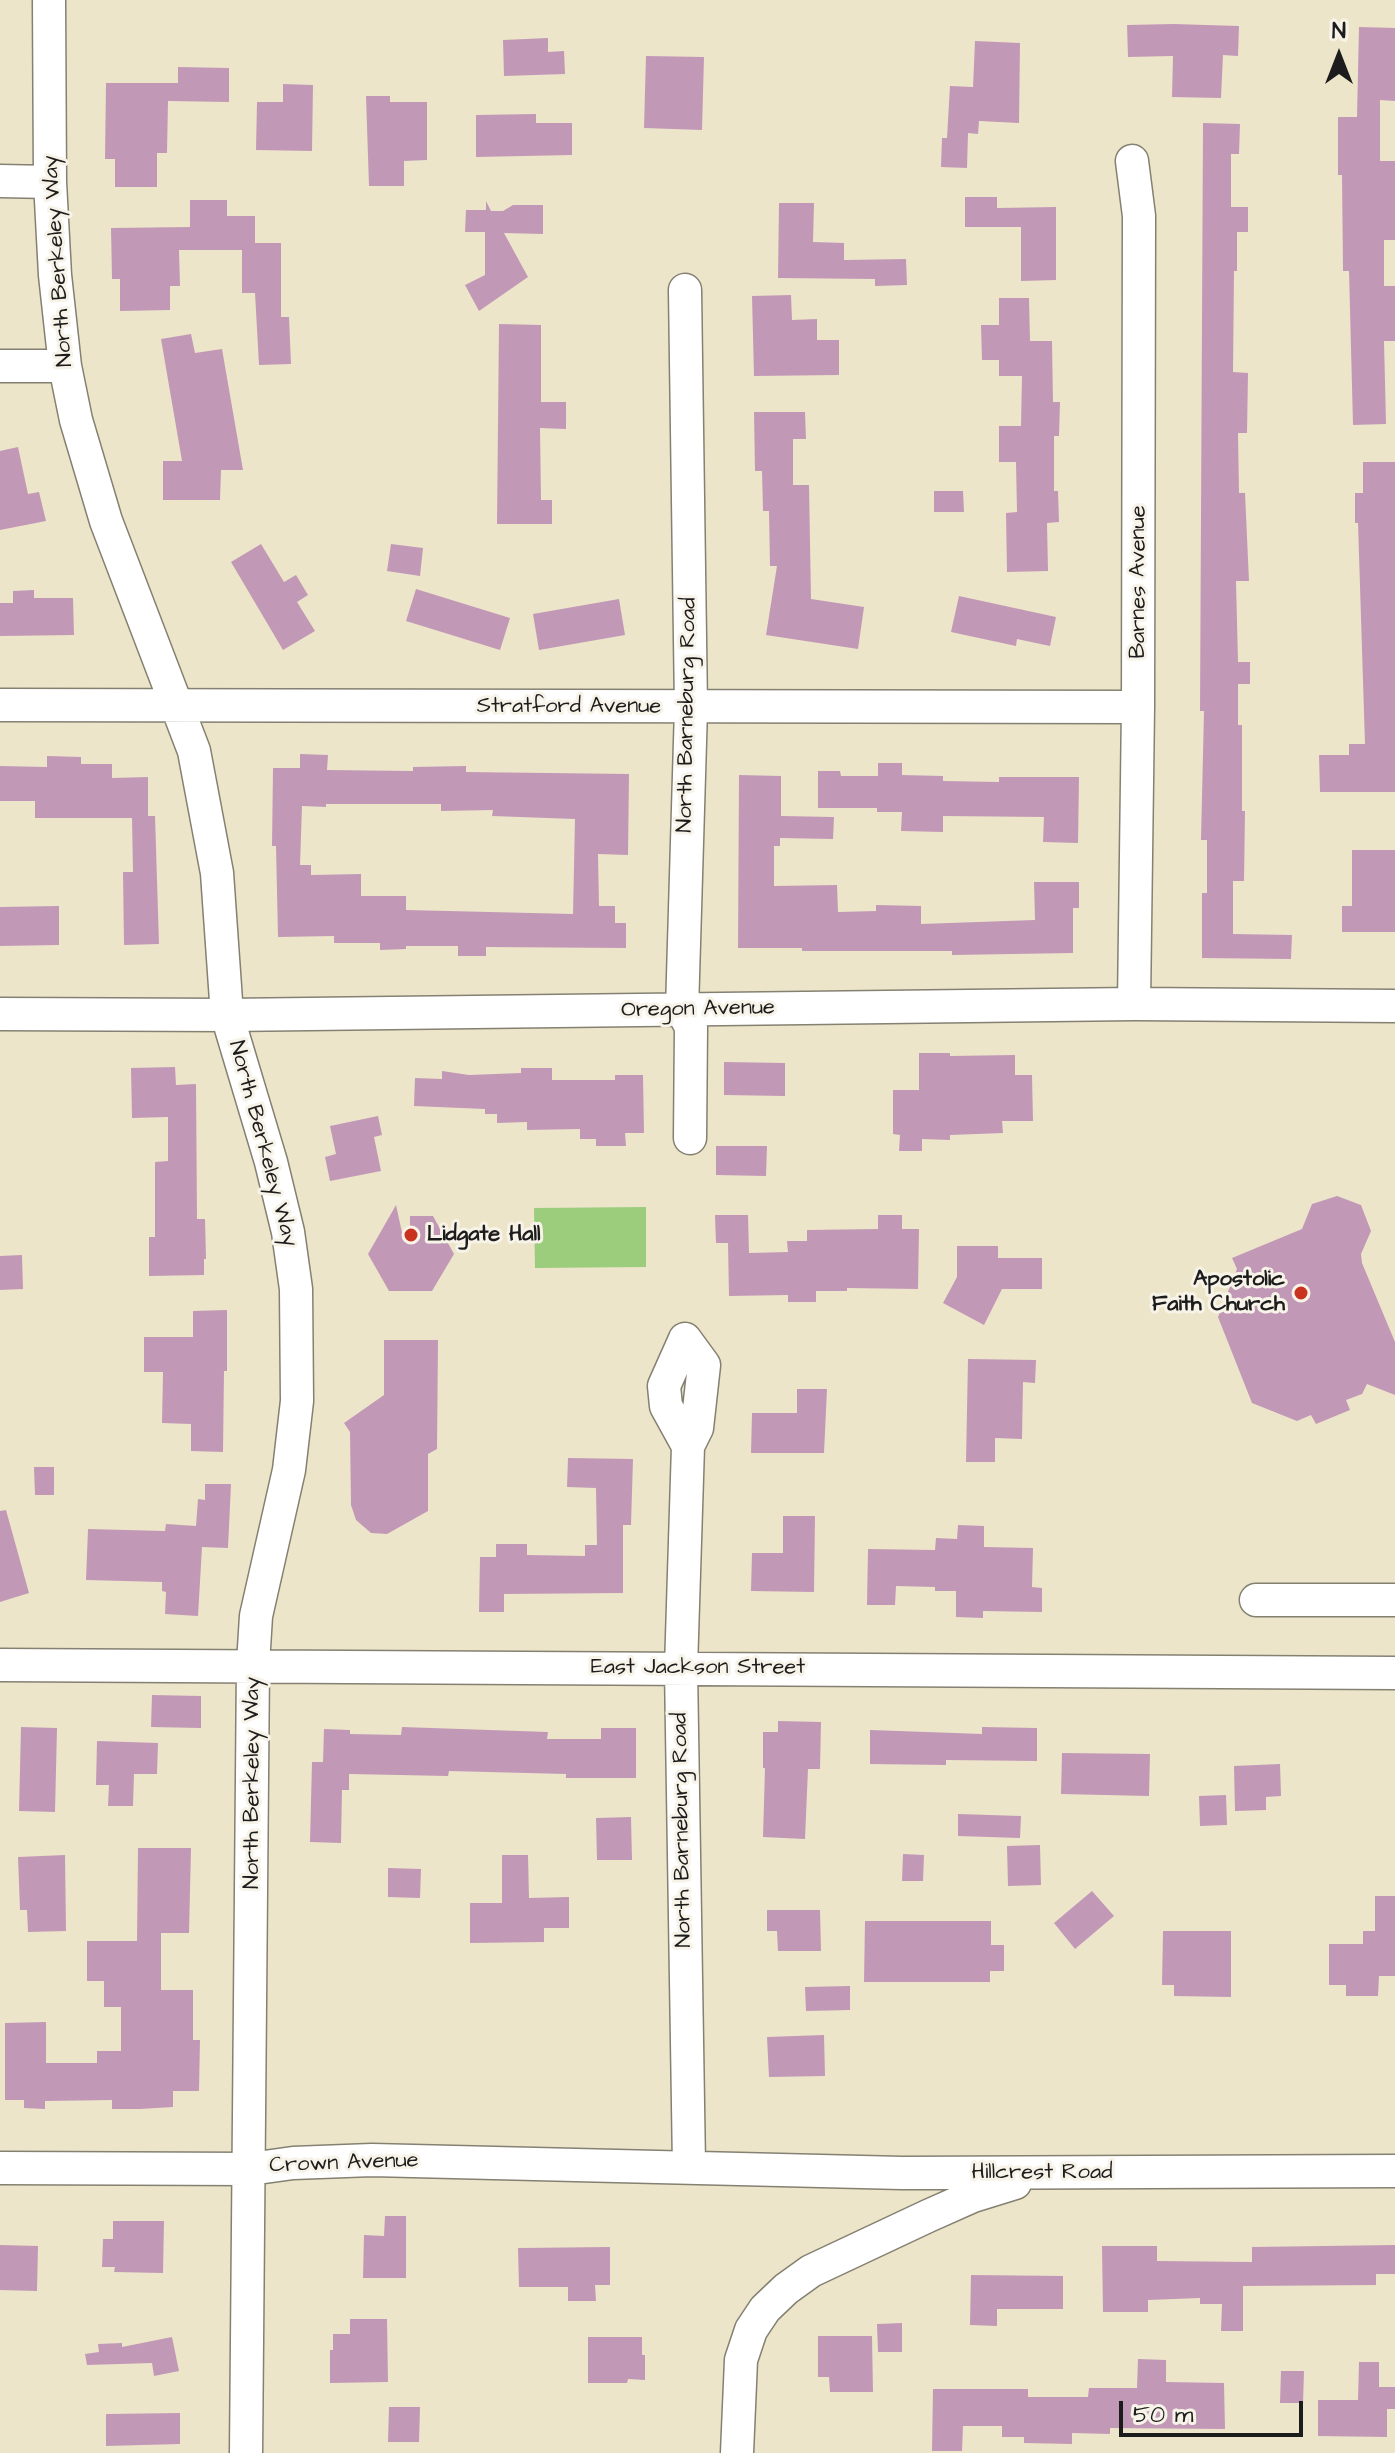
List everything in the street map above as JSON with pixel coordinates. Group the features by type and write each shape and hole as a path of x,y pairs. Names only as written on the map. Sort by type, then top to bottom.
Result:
{"street":[{"name":"North Berkeley Way","path":"49,0 50,182 55,275 65,366 76,420 106,521 194,751 215,857 227,1015 274,1176 288,1232 296,1289 297,1401 289,1470 256,1616 253,1664 246,2453"},
{"name":"Barnes Avenue","path":"1132,161 1139,216 1134,1004"},
{"path":"0,181 50,182"},
{"name":"North Barneburg Road","path":"685,290 691,708 682,1010 691,1027 690,1138"},
{"path":"0,366 65,366"},
{"name":"Stratford Avenue","path":"0,705 1138,707"},
{"name":"Oregon Avenue","path":"0,1014 227,1015 1134,1004 1395,1006"},
{"name":"North Barneburg Road","path":"688,1446 681,1668 689,2166"},
{"path":"1256,1600 1395,1600"},
{"name":"East Jackson Street","path":"0,1665 253,1664 1395,1673"},
{"name":"Crown Avenue","path":"0,2168 250,2169 293,2163 372,2160 689,2166"},
{"name":"Hillcrest Road","path":"689,2166 887,2173 1395,2171"},
{"path":"737,2453 741,2360 751,2330 765,2309 786,2289 811,2271 973,2196 1063,2173"}],"green space":[{"path":"646,1207 646,1267 535,1268 534,1208"}],"building":[{"path":"1127,25 1239,26 1238,56 1223,55 1221,98 1172,97 1173,56 1128,57"},
{"path":"1359,27 1395,28 1395,101 1380,100 1380,161 1395,161 1395,240 1384,240 1384,286 1395,286 1395,341 1384,341 1386,424 1353,425 1349,271 1343,271 1338,117 1357,117"},
{"path":"548,38 548,52 564,51 565,74 504,76 503,40"},
{"path":"975,41 1020,43 1019,123 979,121 978,134 968,133 967,168 941,167 942,138 947,138 950,86 973,87"},
{"path":"646,56 704,57 702,130 644,128"},
{"path":"178,67 229,68 229,102 168,101 167,153 157,153 157,187 115,187 115,159 105,159 106,83 178,83"},
{"path":"283,84 313,85 312,151 256,150 257,102 283,102"},
{"path":"366,96 390,96 390,102 427,102 427,160 404,161 404,186 369,186"},
{"path":"536,114 536,123 572,123 572,155 476,157 476,115"},
{"path":"1203,123 1240,124 1239,154 1231,154 1231,207 1248,207 1248,232 1237,232 1237,271 1234,271 1233,372 1248,373 1247,433 1238,433 1239,493 1245,493 1249,581 1236,581 1238,662 1250,662 1250,684 1238,684 1238,725 1242,725 1242,811 1245,811 1244,881 1233,881 1233,934 1292,935 1291,959 1202,958 1202,893 1207,893 1207,840 1201,840 1204,711 1200,711"},
{"path":"965,197 997,197 997,208 1056,207 1056,280 1021,281 1021,227 965,227"},
{"path":"190,200 227,200 227,216 255,216 255,243 281,243 281,317 289,317 291,364 259,365 255,293 242,293 242,250 179,250 180,286 170,286 170,310 120,311 120,279 112,279 111,228 190,227"},
{"path":"486,201 491,211 503,211 513,205 543,205 543,234 504,233 528,277 479,311 465,285 485,275 485,232 465,232 466,210 486,210"},
{"path":"779,203 814,203 813,242 844,243 844,260 906,259 907,285 875,286 875,279 778,278"},
{"path":"791,295 792,320 817,319 817,340 839,340 839,375 754,376 752,296"},
{"path":"999,298 1029,298 1030,341 1052,341 1053,402 1060,402 1059,436 1054,436 1054,491 1058,491 1059,522 1047,523 1048,571 1007,572 1006,513 1017,512 1016,462 999,462 999,426 1021,426 1022,376 999,376 999,360 982,360 981,325 999,325"},
{"path":"499,324 541,325 541,402 566,402 566,429 540,428 541,500 552,500 552,524 497,524"},
{"path":"191,334 195,353 222,349 243,470 221,470 220,500 163,500 163,461 182,461 161,339"},
{"path":"754,412 805,412 806,439 793,439 793,485 809,485 811,599 864,607 858,649 766,635 777,566 770,566 769,511 763,511 762,471 755,471"},
{"path":"18,447 28,494 39,492 46,521 0,530 0,451"},
{"path":"1363,462 1395,462 1395,792 1320,792 1319,755 1349,755 1349,744 1365,744 1358,523 1355,523 1355,493 1363,493"},
{"path":"934,491 963,491 964,512 934,512"},
{"path":"261,544 284,582 296,575 308,595 297,602 315,631 283,650 231,562"},
{"path":"391,544 423,548 420,576 387,571"},
{"path":"416,589 510,618 500,650 406,621"},
{"path":"34,590 34,598 73,598 74,635 0,636 0,603 13,603 13,591"},
{"path":"959,596 1056,617 1050,646 1017,639 1016,646 951,632"},
{"path":"619,599 625,635 539,650 533,614"},
{"path":"300,754 328,755 327,770 413,771 413,767 466,766 466,772 629,774 628,855 598,854 599,906 615,906 615,923 626,923 626,948 486,947 486,956 458,956 458,946 406,946 406,949 380,950 380,943 334,943 334,936 278,937 276,846 272,846 273,768 300,768","holes":["441,804 441,811 493,810 492,816 575,819 573,914 406,910 406,896 361,896 361,874 311,875 311,865 300,865 302,806"]},
{"path":"47,756 81,757 81,764 112,764 112,778 148,777 148,816 155,816 159,944 124,945 123,872 133,872 132,818 35,818 35,801 0,801 0,766 47,767"},
{"path":"878,763 902,763 902,775 943,776 943,781 999,782 999,777 1079,777 1078,843 1043,842 1044,817 943,816 943,832 901,831 902,812 877,812 877,808 818,808 818,771 840,771 841,776 878,776"},
{"path":"739,775 781,776 781,816 834,817 833,839 780,838 780,846 774,846 774,886 837,885 838,912 876,911 876,905 921,906 921,924 1035,920 1034,882 1079,882 1079,908 1073,908 1073,953 952,955 952,951 738,948"},
{"path":"1352,850 1395,850 1395,932 1342,932 1342,906 1352,906"},
{"path":"59,906 59,945 0,946 0,907"},
{"path":"919,1053 1015,1055 1015,1075 1032,1075 1033,1121 1002,1121 1003,1133 950,1135 950,1140 922,1139 922,1151 899,1151 900,1135 893,1134 893,1090 919,1090"},
{"path":"724,1062 785,1063 785,1096 724,1095"},
{"path":"175,1067 176,1085 196,1084 197,1219 205,1219 206,1259 204,1275 149,1276 149,1237 155,1237 155,1162 168,1161 168,1117 132,1118 131,1068"},
{"path":"521,1068 552,1068 552,1080 615,1080 615,1075 643,1075 644,1133 625,1133 626,1146 596,1146 596,1139 580,1139 580,1129 527,1130 527,1122 497,1123 497,1114 485,1114 485,1109 414,1106 415,1078 442,1079 442,1071 469,1075 521,1073"},
{"path":"378,1116 382,1135 374,1137 381,1171 330,1181 325,1157 336,1154 330,1126"},
{"path":"716,1146 767,1146 766,1176 716,1175"},
{"name":"Apostolic Faith Church","path":"1337,1196 1361,1205 1371,1231 1361,1254 1362,1263 1395,1342 1395,1395 1367,1384 1362,1394 1346,1400 1350,1410 1316,1424 1311,1415 1297,1421 1252,1403 1218,1317 1237,1269 1232,1258 1302,1229 1312,1204"},
{"name":"Lidgate Hall","path":"396,1205 403,1237 410,1237 410,1216 433,1216 454,1254 432,1291 389,1291 368,1254"},
{"path":"715,1215 748,1215 749,1253 788,1252 787,1241 807,1241 807,1230 878,1229 878,1215 902,1215 902,1229 919,1229 918,1289 816,1291 816,1302 788,1302 788,1295 729,1296 728,1243 716,1243"},
{"path":"957,1246 998,1246 998,1258 1042,1258 1042,1289 1002,1289 984,1325 943,1303 957,1277"},
{"path":"22,1255 23,1289 0,1290 0,1256"},
{"path":"227,1310 223,1452 191,1451 191,1424 162,1423 163,1372 144,1372 144,1337 193,1337 193,1311"},
{"path":"384,1340 438,1340 437,1449 428,1454 428,1511 387,1534 371,1533 356,1520 351,1505 350,1432 344,1423 384,1395"},
{"path":"968,1359 1036,1360 1035,1383 1023,1382 1022,1439 995,1438 995,1462 966,1462"},
{"path":"797,1389 827,1389 824,1453 751,1453 752,1413 797,1413"},
{"path":"568,1458 633,1459 631,1525 623,1525 623,1593 504,1594 504,1612 479,1612 480,1557 496,1557 496,1544 527,1544 527,1555 585,1556 585,1545 597,1545 596,1488 567,1487"},
{"path":"34,1467 54,1467 54,1495 35,1495"},
{"path":"205,1484 231,1484 228,1548 202,1547 198,1616 165,1614 166,1592 162,1591 162,1582 86,1580 88,1529 165,1531 166,1524 196,1526 198,1499 205,1500"},
{"path":"6,1510 29,1593 0,1602 0,1511"},
{"path":"783,1516 815,1516 814,1592 751,1591 752,1553 783,1553"},
{"path":"958,1525 984,1526 984,1547 1033,1548 1032,1587 1042,1588 1042,1612 983,1611 983,1618 956,1617 956,1591 935,1591 935,1587 896,1586 895,1605 867,1605 868,1549 935,1550 936,1538 957,1539"},
{"path":"152,1695 201,1696 201,1728 151,1727"},
{"path":"778,1721 821,1722 820,1769 808,1769 805,1839 763,1837 763,1732 778,1732"},
{"path":"21,1727 57,1728 55,1812 19,1811"},
{"path":"402,1727 548,1732 547,1739 601,1739 601,1728 636,1728 636,1778 566,1778 566,1774 449,1771 448,1776 349,1774 349,1790 342,1790 341,1843 310,1842 312,1762 323,1762 324,1729 350,1730 350,1734 401,1735"},
{"path":"982,1727 1037,1728 1037,1761 946,1760 946,1765 870,1764 870,1730 982,1734"},
{"path":"97,1741 158,1743 157,1774 134,1774 133,1806 108,1806 109,1785 96,1785"},
{"path":"1062,1753 1150,1754 1149,1796 1061,1794"},
{"path":"1280,1764 1281,1796 1266,1797 1266,1810 1235,1811 1234,1766"},
{"path":"1226,1795 1227,1825 1200,1826 1199,1796"},
{"path":"958,1814 1021,1816 1020,1838 958,1836"},
{"path":"631,1817 632,1860 597,1860 596,1818"},
{"path":"1040,1845 1041,1885 1008,1886 1007,1846"},
{"path":"138,1848 191,1848 189,1933 161,1933 161,1990 193,1990 193,2040 200,2040 199,2091 173,2091 173,2107 140,2109 112,2109 112,2100 45,2101 45,2109 24,2108 24,2100 5,2100 5,2023 46,2022 46,2063 97,2063 97,2051 121,2051 121,2007 104,2007 104,1981 87,1981 87,1941 137,1941"},
{"path":"903,1854 924,1855 923,1881 902,1881"},
{"path":"65,1855 66,1931 28,1932 27,1910 20,1910 18,1857"},
{"path":"502,1855 528,1855 529,1898 569,1897 569,1928 544,1928 544,1942 470,1943 470,1903 502,1903"},
{"path":"388,1868 421,1869 420,1898 388,1897"},
{"path":"1092,1891 1114,1916 1075,1949 1054,1923"},
{"path":"1375,1896 1395,1896 1395,1976 1379,1976 1378,1996 1346,1996 1346,1985 1329,1985 1329,1944 1363,1944 1363,1931 1375,1931"},
{"path":"767,1910 820,1910 821,1951 778,1951 777,1931 767,1931"},
{"path":"865,1921 991,1921 991,1945 1004,1945 1004,1971 990,1971 990,1982 864,1982"},
{"path":"1163,1931 1231,1931 1231,1997 1174,1996 1174,1985 1162,1985"},
{"path":"850,1986 850,2010 806,2011 805,1987"},
{"path":"824,2035 825,2076 769,2077 767,2037"},
{"path":"385,2216 406,2216 406,2278 363,2278 364,2235 384,2236"},
{"path":"113,2221 164,2221 163,2273 114,2272 115,2267 102,2267 103,2239 113,2239"},
{"path":"0,2245 38,2246 37,2291 0,2290"},
{"path":"1395,2245 1395,2274 1376,2274 1376,2285 1243,2286 1243,2331 1221,2331 1222,2304 1200,2304 1200,2298 1148,2300 1148,2312 1103,2312 1102,2246 1157,2246 1157,2261 1252,2262 1252,2247"},
{"path":"610,2247 610,2285 595,2285 596,2301 568,2301 568,2287 519,2287 518,2248"},
{"path":"971,2275 1063,2276 1063,2309 997,2309 997,2326 970,2325"},
{"path":"350,2319 387,2319 388,2382 330,2383 333,2334 350,2334"},
{"path":"902,2323 902,2352 878,2352 877,2324"},
{"path":"818,2336 872,2336 873,2392 830,2392 829,2377 818,2377"},
{"path":"172,2337 179,2371 154,2376 152,2363 87,2365 85,2354 99,2352 98,2344 122,2343 122,2347"},
{"path":"588,2337 642,2337 645,2380 588,2383"},
{"path":"1138,2359 1166,2360 1166,2382 1224,2383 1225,2429 1110,2428 1110,2434 1072,2433 1072,2444 1024,2443 1024,2437 1002,2437 1002,2426 963,2426 962,2451 932,2451 933,2389 1028,2389 1028,2397 1088,2397 1089,2388 1137,2388"},
{"path":"1359,2362 1379,2362 1379,2387 1395,2387 1395,2409 1387,2409 1387,2437 1318,2436 1318,2400 1358,2400"},
{"path":"1281,2371 1304,2371 1303,2403 1280,2403"},
{"path":"389,2407 420,2407 419,2442 388,2442"},
{"path":"180,2413 180,2444 106,2446 106,2414"}],"place":[{"name":"Lidgate Hall","path":"411,1235"},
{"name":"Apostolic Faith Church","path":"1301,1293"}]}
